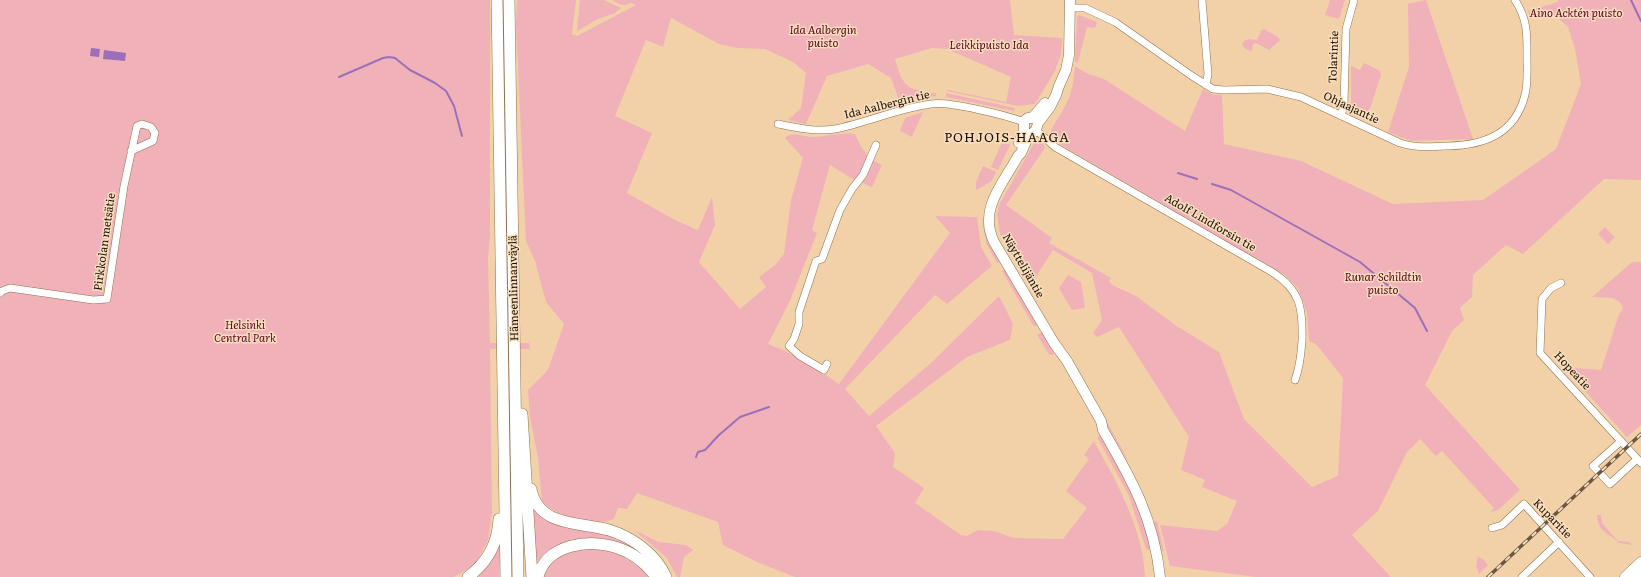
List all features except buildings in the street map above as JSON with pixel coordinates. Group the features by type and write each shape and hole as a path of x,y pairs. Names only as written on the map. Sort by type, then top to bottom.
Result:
{"highway":[{"name":"Hämeenlinnanväylä","path":"497,0 506,577"},
{"name":"Hämeenlinnanväylä","path":"509,0 518,577"},
{"path":"515,352 526,456 532,494 538,506 548,515 563,521 608,530 634,541 651,555 666,577"},
{"path":"468,577 479,569 496,542 499,528 504,456"},
{"path":"526,456 532,577"},
{"path":"538,577 541,567 554,554 570,546 590,544 608,545 626,551 634,555 646,565 656,577"}],"main road":[{"name":"Näyttelijäntie","path":"1070,4 1069,55 1065,72 1050,107 1031,125 1017,151 1018,156 992,202 988,214 988,228 994,242 1054,343 1057,355 1096,424 1104,430 1136,488 1153,536 1160,577"},
{"path":"1625,577 1641,562"},
{"path":"1636,577 1641,572"}],"street":[{"path":"1202,0 1208,74 1206,85"},
{"name":"Tolarintie","path":"1341,116 1344,105 1346,28 1354,0"},
{"name":"Ohjaajantie","path":"1070,4 1085,8 1115,22 1213,89 1267,89 1301,97 1400,144 1417,148 1466,146 1477,144 1493,137 1511,122 1518,113 1525,94 1527,83 1527,30 1525,19 1515,0"},
{"name":"Ida Aalbergin tie","path":"778,124 804,130 824,131 935,103 980,111 1031,125"},
{"name":"Adolf Lindforsin tie","path":"1031,125 1056,148 1272,272 1288,284 1299,303 1303,318 1300,368 1295,380"},
{"path":"827,364 824,370 800,356 789,346 794,339 799,324 799,312 816,262 822,259 840,210 852,189 863,175 876,145"},
{"name":"Pirkkolan metsätie","path":"0,293 10,288 93,300 107,299 124,186 132,151"},
{"name":"Hopeatie","path":"1561,283 1551,288 1542,299 1540,353 1639,461"},
{"path":"1621,441 1593,466 1610,484 1639,461"},
{"name":"Kuparitie","path":"1492,528 1502,525 1524,504 1590,577"},
{"path":"1522,577 1559,542"}],"green space":[{"name":"Helsinki Central Park","path":"0,0 490,0 490,238 488,258 490,343 529,343 530,349 490,349 492,512 488,540 475,565 454,577 0,577"},
{"path":"517,0 576,0 572,34 577,36 636,5 631,3 626,5 621,4 612,0 1010,0 1014,35 1062,38 1061,54 1055,71 1035,104 1018,106 947,91 946,90 1006,102 1011,77 947,49 932,48 895,59 900,75 906,84 915,89 921,90 922,94 936,93 936,96 913,99 900,103 891,78 868,64 827,76 806,124 788,120 801,108 806,73 793,62 765,49 737,48 719,44 671,18 663,47 646,40 615,116 652,133 627,193 675,220 698,230 712,197 715,225 699,262 740,309 766,287 759,277 775,265 784,254 791,200 803,158 785,138 791,135 812,137 855,134 868,156 882,165 872,187 851,178 830,165 812,230 817,233 789,303 768,344 808,363 839,384 950,233 935,216 977,217 981,247 992,266 947,304 935,295 845,389 869,416 932,362 999,296 1013,324 1010,340 967,357 876,426 895,453 893,467 924,488 915,503 961,535 967,536 978,530 994,531 1014,538 1063,539 1087,508 1066,491 1089,459 1084,455 1094,441 1120,490 1134,524 1143,559 1145,577 795,577 757,562 723,545 718,522 637,493 627,509 618,508 614,519 596,522 567,516 557,512 542,502 538,458 530,417 528,390 548,370 564,324 546,302 535,261 526,241 516,25"},
{"path":"580,0 604,0 621,8 615,13 598,19 577,31"},
{"path":"1330,0 1345,0 1339,19 1325,15"},
{"path":"1426,0 1473,139 1411,141 1388,132 1409,67 1408,4"},
{"name":"Runar Schildtin puisto","path":"1558,0 1641,0 1641,180 1604,179 1523,254 1506,245 1473,275 1472,297 1460,308 1464,320 1452,331 1425,385 1520,490 1498,510 1490,512 1494,508 1442,451 1436,456 1420,439 1407,452 1378,511 1352,535 1391,577 1256,577 1170,566 1160,525 1217,531 1227,524 1237,501 1202,487 1205,480 1181,470 1189,437 1119,327 1097,337 1093,333 1102,320 1092,273 1053,250 1030,286 1000,234 997,215 999,205 1034,143 1039,141 1043,143 1045,148 1006,205 1052,238 1049,243 1111,278 1109,281 1112,285 1136,296 1175,325 1219,352 1244,419 1312,487 1338,476 1343,378 1316,344 1309,341 1307,313 1298,288 1285,275 1049,137 1071,91 1075,66 1086,73 1104,79 1185,131 1203,89 1214,95 1222,95 1224,144 1301,161 1393,204 1483,200 1556,149 1581,84 1575,49 1568,27 1556,16 1548,14 1531,19 1528,11 1558,2"},
{"path":"1079,15 1097,22 1095,28 1087,27 1078,62 1075,62 1077,17"},
{"path":"1264,29 1278,37 1280,40 1269,50 1256,43 1253,44 1252,51 1245,49 1242,44 1249,39 1257,40 1261,31"},
{"path":"1364,63 1380,71 1381,75 1367,118 1365,120 1351,113 1351,66 1360,70"},
{"path":"946,93 1015,108 1014,111 946,97"},
{"path":"923,112 912,137 900,131 905,118"},
{"path":"1002,142 1010,145 998,170 991,167"},
{"path":"983,166 996,172 992,181 976,190 976,182"},
{"path":"984,225 990,244 1000,261 997,263 987,245"},
{"path":"1605,227 1615,237 1608,244 1598,234"},
{"path":"1641,262 1641,425 1627,437 1563,367 1601,370 1619,314 1623,309 1620,302 1612,298 1592,297 1631,263"},
{"path":"1005,269 1037,325 1034,327 1002,271"},
{"path":"1068,275 1081,282 1085,308 1072,310 1059,288"},
{"path":"1042,332 1054,354 1052,355 1049,354 1037,335"},
{"path":"1105,422 1107,422 1127,458 1126,458"},
{"path":"1101,435 1131,490 1143,519 1150,550 1146,549 1129,496 1097,437"},
{"path":"533,505 621,538 643,552 655,571 593,540 537,568"},
{"path":"1597,515 1601,515 1602,523 1618,541 1629,542 1633,545 1619,543 1605,532 1600,526"},
{"path":"1157,521 1164,551 1162,551 1154,522"},
{"path":"634,530 659,542 686,545 693,550 684,557 680,577 677,577 666,557"},
{"path":"498,545 500,546 499,577 479,577 479,574"},
{"path":"576,549 605,549 631,559 651,577 541,577 552,560"},
{"path":"1478,557 1483,559 1488,565 1479,574 1476,566"}],"shaded area":[{"path":"91,48 100,49 99,57 90,56"},
{"path":"104,50 126,53 125,61 103,59"}],"waterway":[{"path":"1631,0 1641,21"},
{"path":"339,77 383,58 395,58 410,70 435,83 446,91 454,106 462,136"},
{"path":"1178,173 1197,179"},
{"path":"1212,184 1231,190 1360,262 1415,308 1427,331"},
{"path":"696,457 698,452 705,450 719,435 740,417 769,407"}],"railway":[{"path":"1488,577 1641,434"}],"district":[{"name":"POHJOIS-HAAGA","path":"1007,138"}],"park label":[{"name":"Aino Acktén puisto","path":"1576,14"},
{"name":"Ida Aalbergin puisto","path":"823,37"},
{"name":"Leikkipuisto Ida","path":"989,46"}]}
